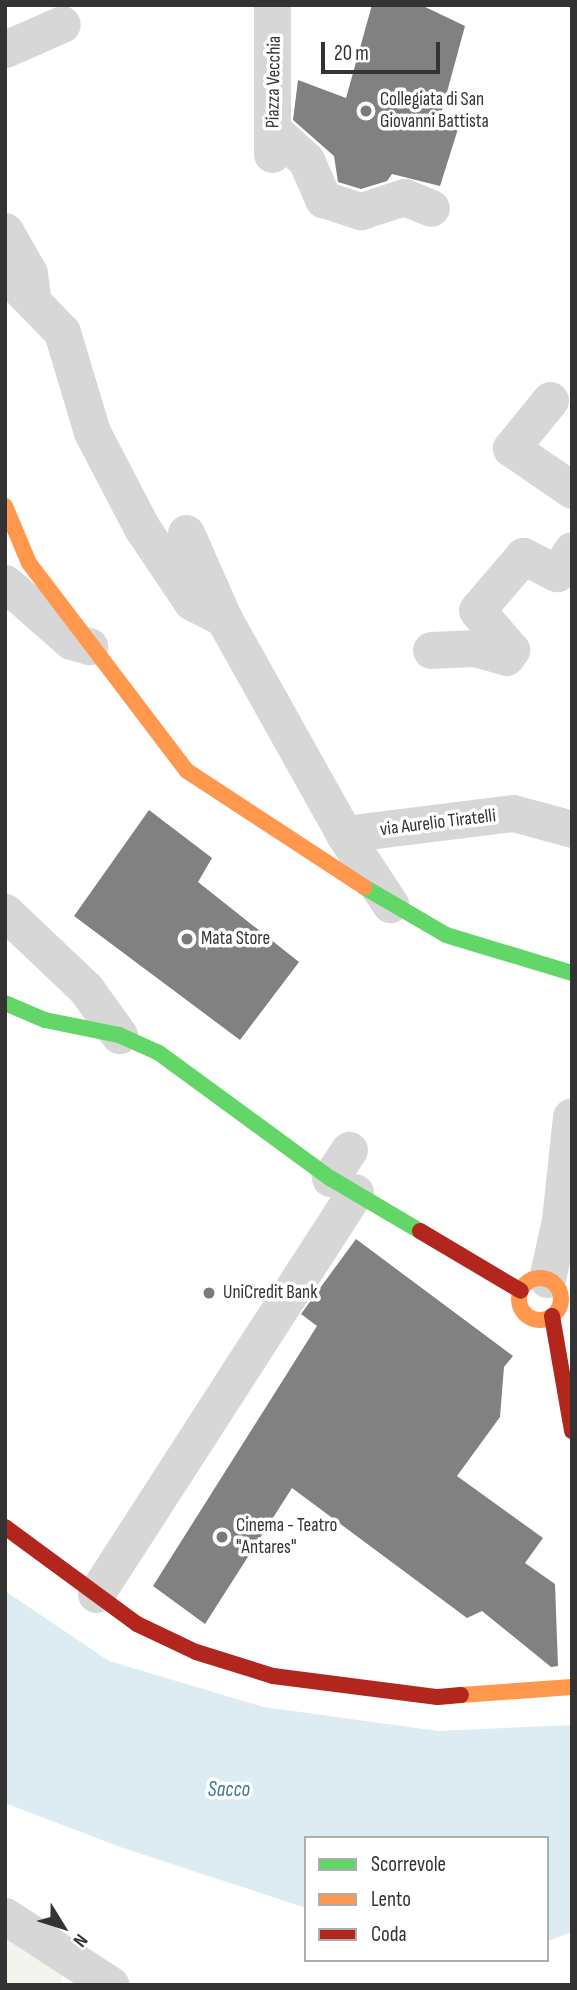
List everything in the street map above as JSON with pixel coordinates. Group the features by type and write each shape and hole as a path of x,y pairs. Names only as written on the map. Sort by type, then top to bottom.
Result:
{"street":[{"name":"Piazza Vecchia","path":"272,5 272,144 306,160 323,199 361,211 404,197 431,208"},
{"path":"5,49 62,24"},
{"path":"5,230 29,273 34,304"},
{"path":"5,273 62,332 92,432 142,528 192,602 223,619"},
{"path":"550,400 511,448 572,490"},
{"path":"5,506 29,563 187,771 390,904 446,935 572,973"},
{"path":"186,533 223,619 344,834 390,904"},
{"path":"431,650 475,648 506,657 511,650 477,610 523,556 557,573 572,551"},
{"path":"5,583 71,641 90,646"},
{"name":"via Aurelio Tiratelli","path":"344,834 513,813 572,830"},
{"path":"5,912 86,989 119,1035"},
{"path":"5,1003 45,1020 119,1035 159,1053 345,1173 549,1284 561,1298 552,1316 572,1431"},
{"path":"552,1316 542,1320 523,1312 549,1284 560,1220 571,1117"},
{"path":"96,1594 345,1173"},
{"path":"5,1527 137,1624 196,1652 273,1676 438,1697 572,1687"},
{"path":"5,1916 111,1985"}],"shaded area":[{"path":"5,1925 63,1964 61,1985 5,1985"}],"water":[{"name":"Sacco","path":"5,1591 109,1661 264,1707 438,1731 572,1725 572,1932 549,1940 549,1836 304,1836 304,1907 120,1847 5,1803"}],"building":[{"name":"Collegiata di San Giovanni Battista","path":"372,5 421,5 465,26 438,125 458,129 440,186 392,174 387,181 361,189 338,182 334,156 293,120 298,80 346,98"},
{"name":"Mata Store","path":"149,810 212,858 198,882 299,962 240,1040 74,916"},
{"path":"356,1239 513,1356 504,1367 500,1417 457,1476 543,1538 525,1563 555,1584 558,1666 551,1667 482,1611 467,1618 292,1488 205,1624 153,1586 317,1326 301,1314"}],"traffic: fast":[{"path":"364,887 446,935 572,973"},
{"path":"5,1003 45,1020 119,1035 159,1053 330,1178 420,1231"}],"traffic: slow":[{"path":"5,506 29,563 187,771 364,887"},
{"path":"540,1278 555,1284 561,1299 555,1314 540,1320 525,1314 519,1299 525,1284 540,1278"},
{"path":"461,1695 572,1687"}],"traffic: jam":[{"path":"420,1231 521,1291"},
{"path":"552,1316 572,1431"},
{"path":"5,1527 137,1624 196,1652 273,1676 438,1697 461,1695"}],"place":[{"name":"Collegiata di San Giovanni Battista","path":"366,111"},
{"name":"Mata Store","path":"187,939"},
{"name":"UniCredit Bank","path":"209,1293"},
{"name":"Cinema - Teatro \"Antares\"","path":"222,1537"}]}
